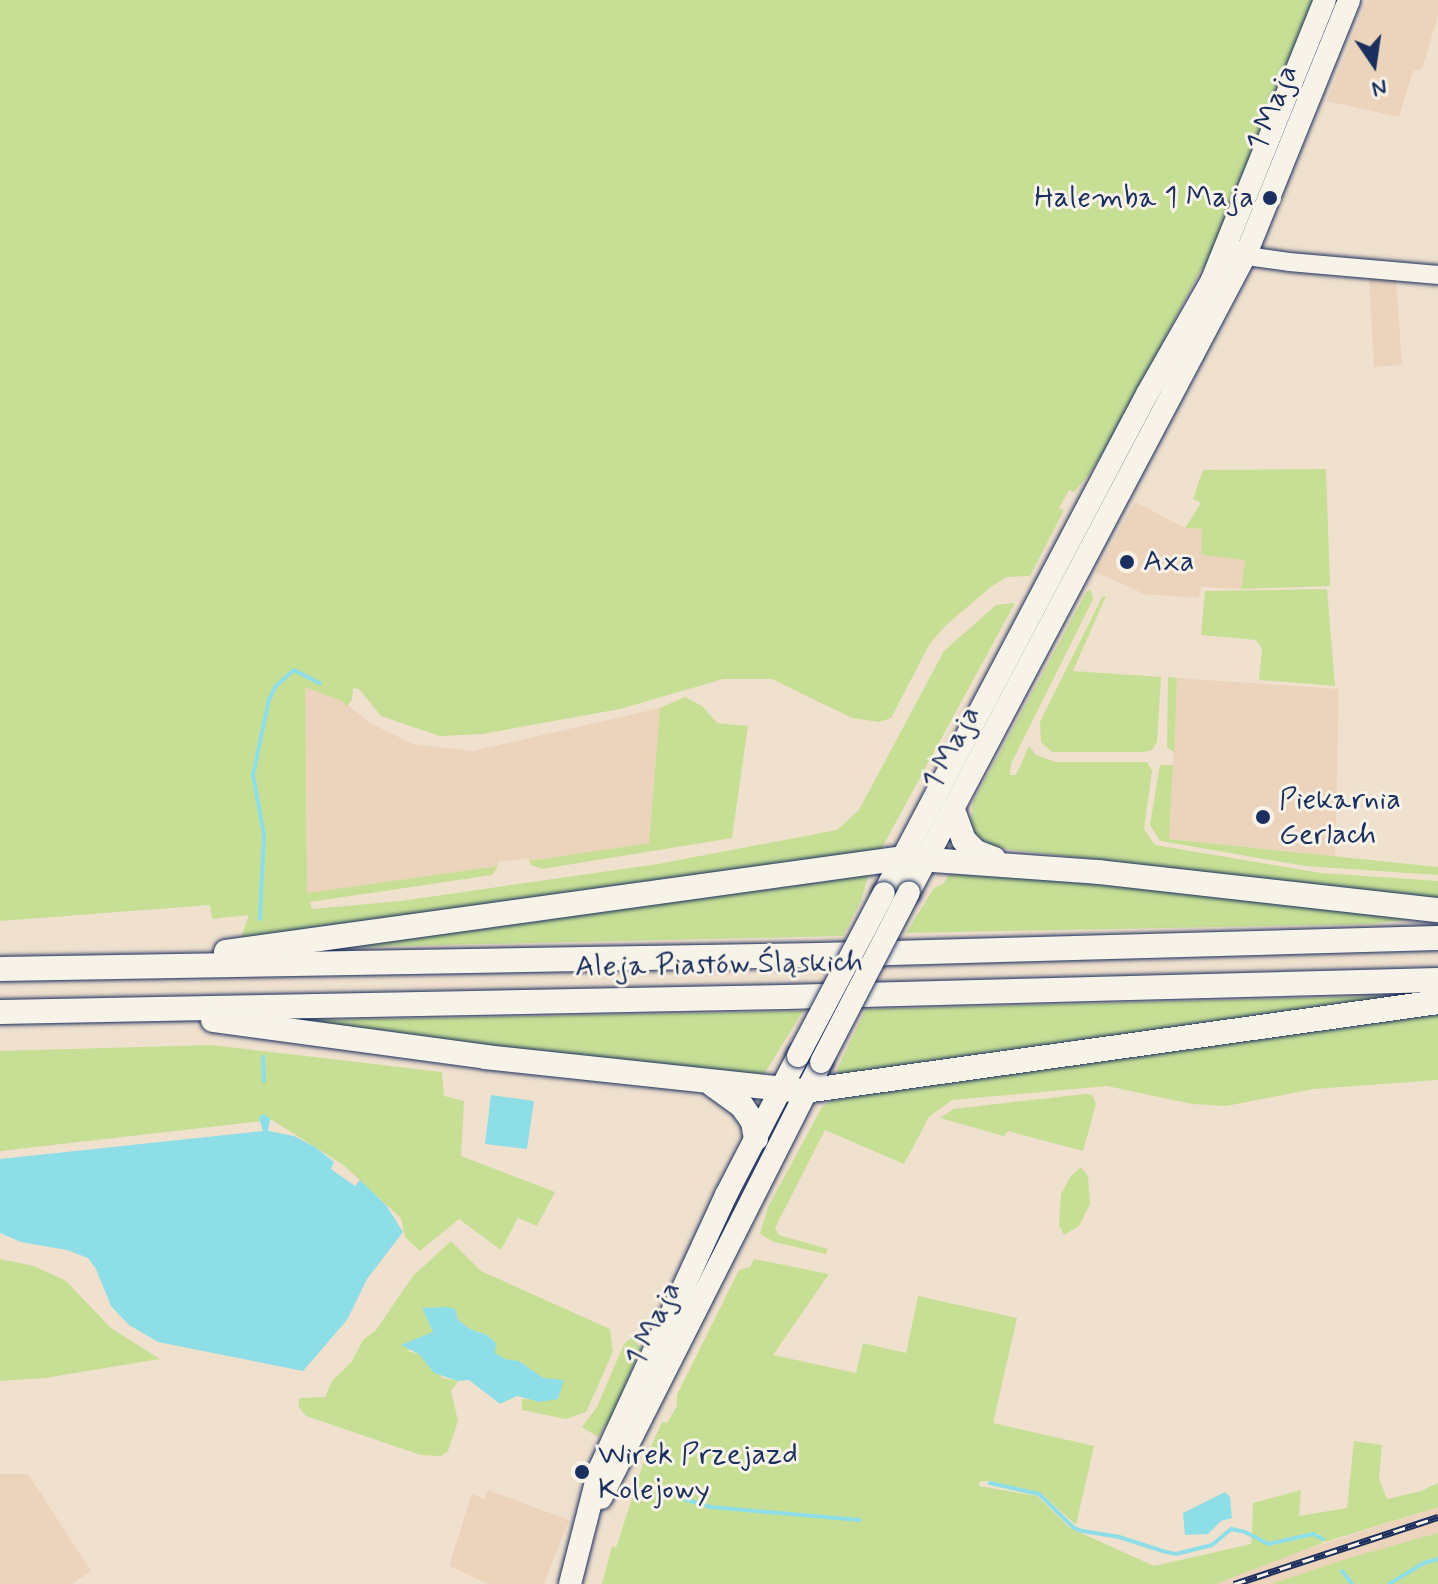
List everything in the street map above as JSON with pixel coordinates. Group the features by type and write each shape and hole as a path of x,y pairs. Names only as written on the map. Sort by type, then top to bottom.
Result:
{"highway":[{"path":"953,810 964,840 976,852 1004,863"},
{"path":"119,967 903,858 1004,863 1438,910"},
{"name":"Aleja Piastów Śląskich","path":"0,969 866,954 1438,938"},
{"name":"Aleja Piastów Śląskich","path":"0,1012 785,997 1438,980"},
{"path":"127,1009 711,1083 805,1091 1438,1002"},
{"path":"711,1083 742,1106 753,1122 756,1139"}],"main road":[{"name":"1 Maja","path":"570,1584 590,1517 597,1477 613,1439 779,1091 903,858 1237,250 1325,0"},
{"name":"1 Maja","path":"590,1517 1237,250 1349,0"}],"street":[{"path":"1237,250 1438,275"}],"shaded area":[{"path":"1367,0 1438,0 1438,15 1422,69 1413,71 1399,117 1327,101"},
{"path":"1369,277 1396,279 1402,365 1374,367"},
{"path":"1135,502 1185,528 1202,529 1201,555 1245,560 1241,589 1201,587 1199,598 1144,594 1096,572"},
{"path":"1177,678 1339,689 1335,856 1169,839"},
{"path":"305,686 344,702 370,723 413,744 473,751 660,708 649,843 529,861 528,858 498,862 498,866 307,893"},
{"path":"0,1474 28,1474 91,1571 72,1584 0,1584"},
{"path":"488,1490 569,1520 544,1584 488,1584 449,1566 472,1493 484,1499"},
{"path":"1438,1507 1438,1533 1271,1584 1215,1584 1258,1565"}],"green space":[{"path":"0,0 1317,0 1206,271 1201,269 1116,432 1090,473 1074,492 1069,490 1059,508 1064,510 1030,576 1007,577 945,626 929,645 891,718 879,722 852,718 772,679 723,679 620,709 482,734 440,736 381,716 359,689 353,688 352,700 346,707 344,702 305,687 307,893 498,866 492,875 310,902 312,909 401,901 658,864 837,830 859,810 944,651 996,605 1015,603 878,855 240,940 249,915 212,919 210,905 0,921"},
{"path":"1326,469 1330,586 1241,589 1245,560 1201,555 1202,529 1185,528 1201,503 1193,499 1203,470"},
{"path":"1327,589 1335,686 1259,680 1262,649 1256,640 1201,635 1205,591"},
{"path":"1091,590 1093,599 1011,764 1010,775 1016,775 1029,746 1036,755 1056,762 1147,762 1152,771 1144,829 1155,845 1321,873 1438,881 1438,900 998,848 982,843 971,820 973,802 1087,591"},
{"path":"1106,596 1073,671 1161,677 1157,742 1152,750 1144,752 1052,752 1041,742 1040,722 1102,597"},
{"path":"1168,677 1177,678 1174,752 1167,747"},
{"path":"685,697 702,706 717,723 748,726 732,838 542,869 531,865 529,861 649,843 660,708"},
{"path":"1160,765 1173,765 1169,839 1438,867 1438,875 1305,866 1160,841 1150,825"},
{"path":"953,867 1405,915 1406,920 1370,924 906,933 934,888 944,883"},
{"path":"870,870 861,901 843,936 358,947 358,940"},
{"path":"1382,996 1382,1003 838,1078 837,1069 866,1009"},
{"path":"803,1011 760,1081 316,1026 318,1020"},
{"path":"1438,1014 1438,1080 1314,1089 1226,1106 1192,1104 1107,1086 952,1100 929,1117 904,1164 825,1130 775,1228 779,1235 828,1249 826,1254 774,1242 760,1234 768,1207 822,1107 833,1099"},
{"path":"211,1045 442,1072 444,1096 464,1101 461,1156 555,1192 537,1226 518,1218 501,1250 459,1219 420,1251 405,1237 401,1218 342,1164 272,1120 0,1151 0,1051"},
{"path":"1092,1095 1096,1104 1083,1151 1008,1131 1004,1136 940,1118 953,1109"},
{"path":"1081,1167 1088,1176 1090,1204 1079,1226 1064,1235 1059,1225 1061,1194 1071,1176"},
{"path":"451,1241 481,1271 610,1329 613,1352 586,1412 566,1419 522,1410 522,1399 548,1400 543,1378 519,1361 505,1360 495,1353 495,1343 487,1335 470,1329 458,1320 455,1309 423,1309 433,1332 408,1351 419,1354 443,1378 458,1381 451,1391 458,1421 448,1451 441,1456 421,1455 306,1416 298,1406 300,1398 325,1397 332,1381 352,1361 363,1340 376,1330 413,1276"},
{"path":"0,1259 34,1266 66,1281 111,1328 160,1359 45,1378 0,1381"},
{"path":"754,1259 829,1274 773,1355 856,1373 863,1343 906,1353 918,1296 1017,1318 993,1423 1094,1446 1076,1525 1041,1493 990,1481 980,1481 979,1486 1037,1496 1070,1528 1154,1566 1251,1544 1252,1536 1269,1545 1312,1536 1318,1536 1323,1543 1215,1584 602,1584 612,1546 616,1548 643,1464 662,1422 667,1423 677,1406 677,1395 739,1270 750,1267"},
{"path":"632,1337 641,1348 613,1414 598,1437 582,1427 597,1407 624,1344"},
{"path":"1354,1441 1382,1445 1379,1479 1387,1499 1421,1491 1438,1483 1438,1507 1325,1542 1320,1534 1312,1533 1269,1542 1252,1534 1253,1503 1301,1490 1299,1516 1347,1508"},
{"path":"1438,1533 1438,1584 1271,1584 1346,1559"}],"water":[{"path":"491,1095 534,1101 527,1149 485,1144"},
{"path":"264,1114 270,1119 268,1131 294,1136 315,1147 334,1162 331,1169 355,1186 360,1180 386,1205 403,1232 367,1279 347,1320 303,1371 158,1342 129,1325 111,1306 96,1269 88,1258 67,1250 21,1242 0,1233 0,1159 263,1131 259,1117"},
{"path":"422,1308 455,1309 458,1320 470,1329 487,1335 496,1343 495,1353 505,1359 519,1361 543,1378 564,1380 558,1399 540,1402 517,1396 500,1404 469,1380 458,1381 434,1373 419,1354 401,1345 433,1332"},
{"path":"1225,1492 1230,1497 1232,1518 1221,1521 1208,1534 1185,1535 1183,1513"}],"waterway":[{"path":"260,919 264,835 253,775 269,700 275,687 294,670 320,683"},
{"path":"263,1057 264,1081"},
{"path":"990,1483 1039,1494 1074,1528 1176,1554 1212,1545 1231,1529 1269,1544 1313,1534 1323,1539"},
{"path":"684,1499 710,1507 859,1520"},
{"path":"1389,1584 1424,1563 1438,1559"},
{"path":"1342,1571 1352,1584"}],"railway":[{"path":"1234,1584 1438,1517"}],"place":[{"name":"Halemba 1 Maja","path":"1270,198"},
{"name":"Axa","path":"1127,562"},
{"name":"Piekarnia Gerlach","path":"1263,817"},
{"name":"Wirek Przejazd Kolejowy","path":"582,1472"}]}
